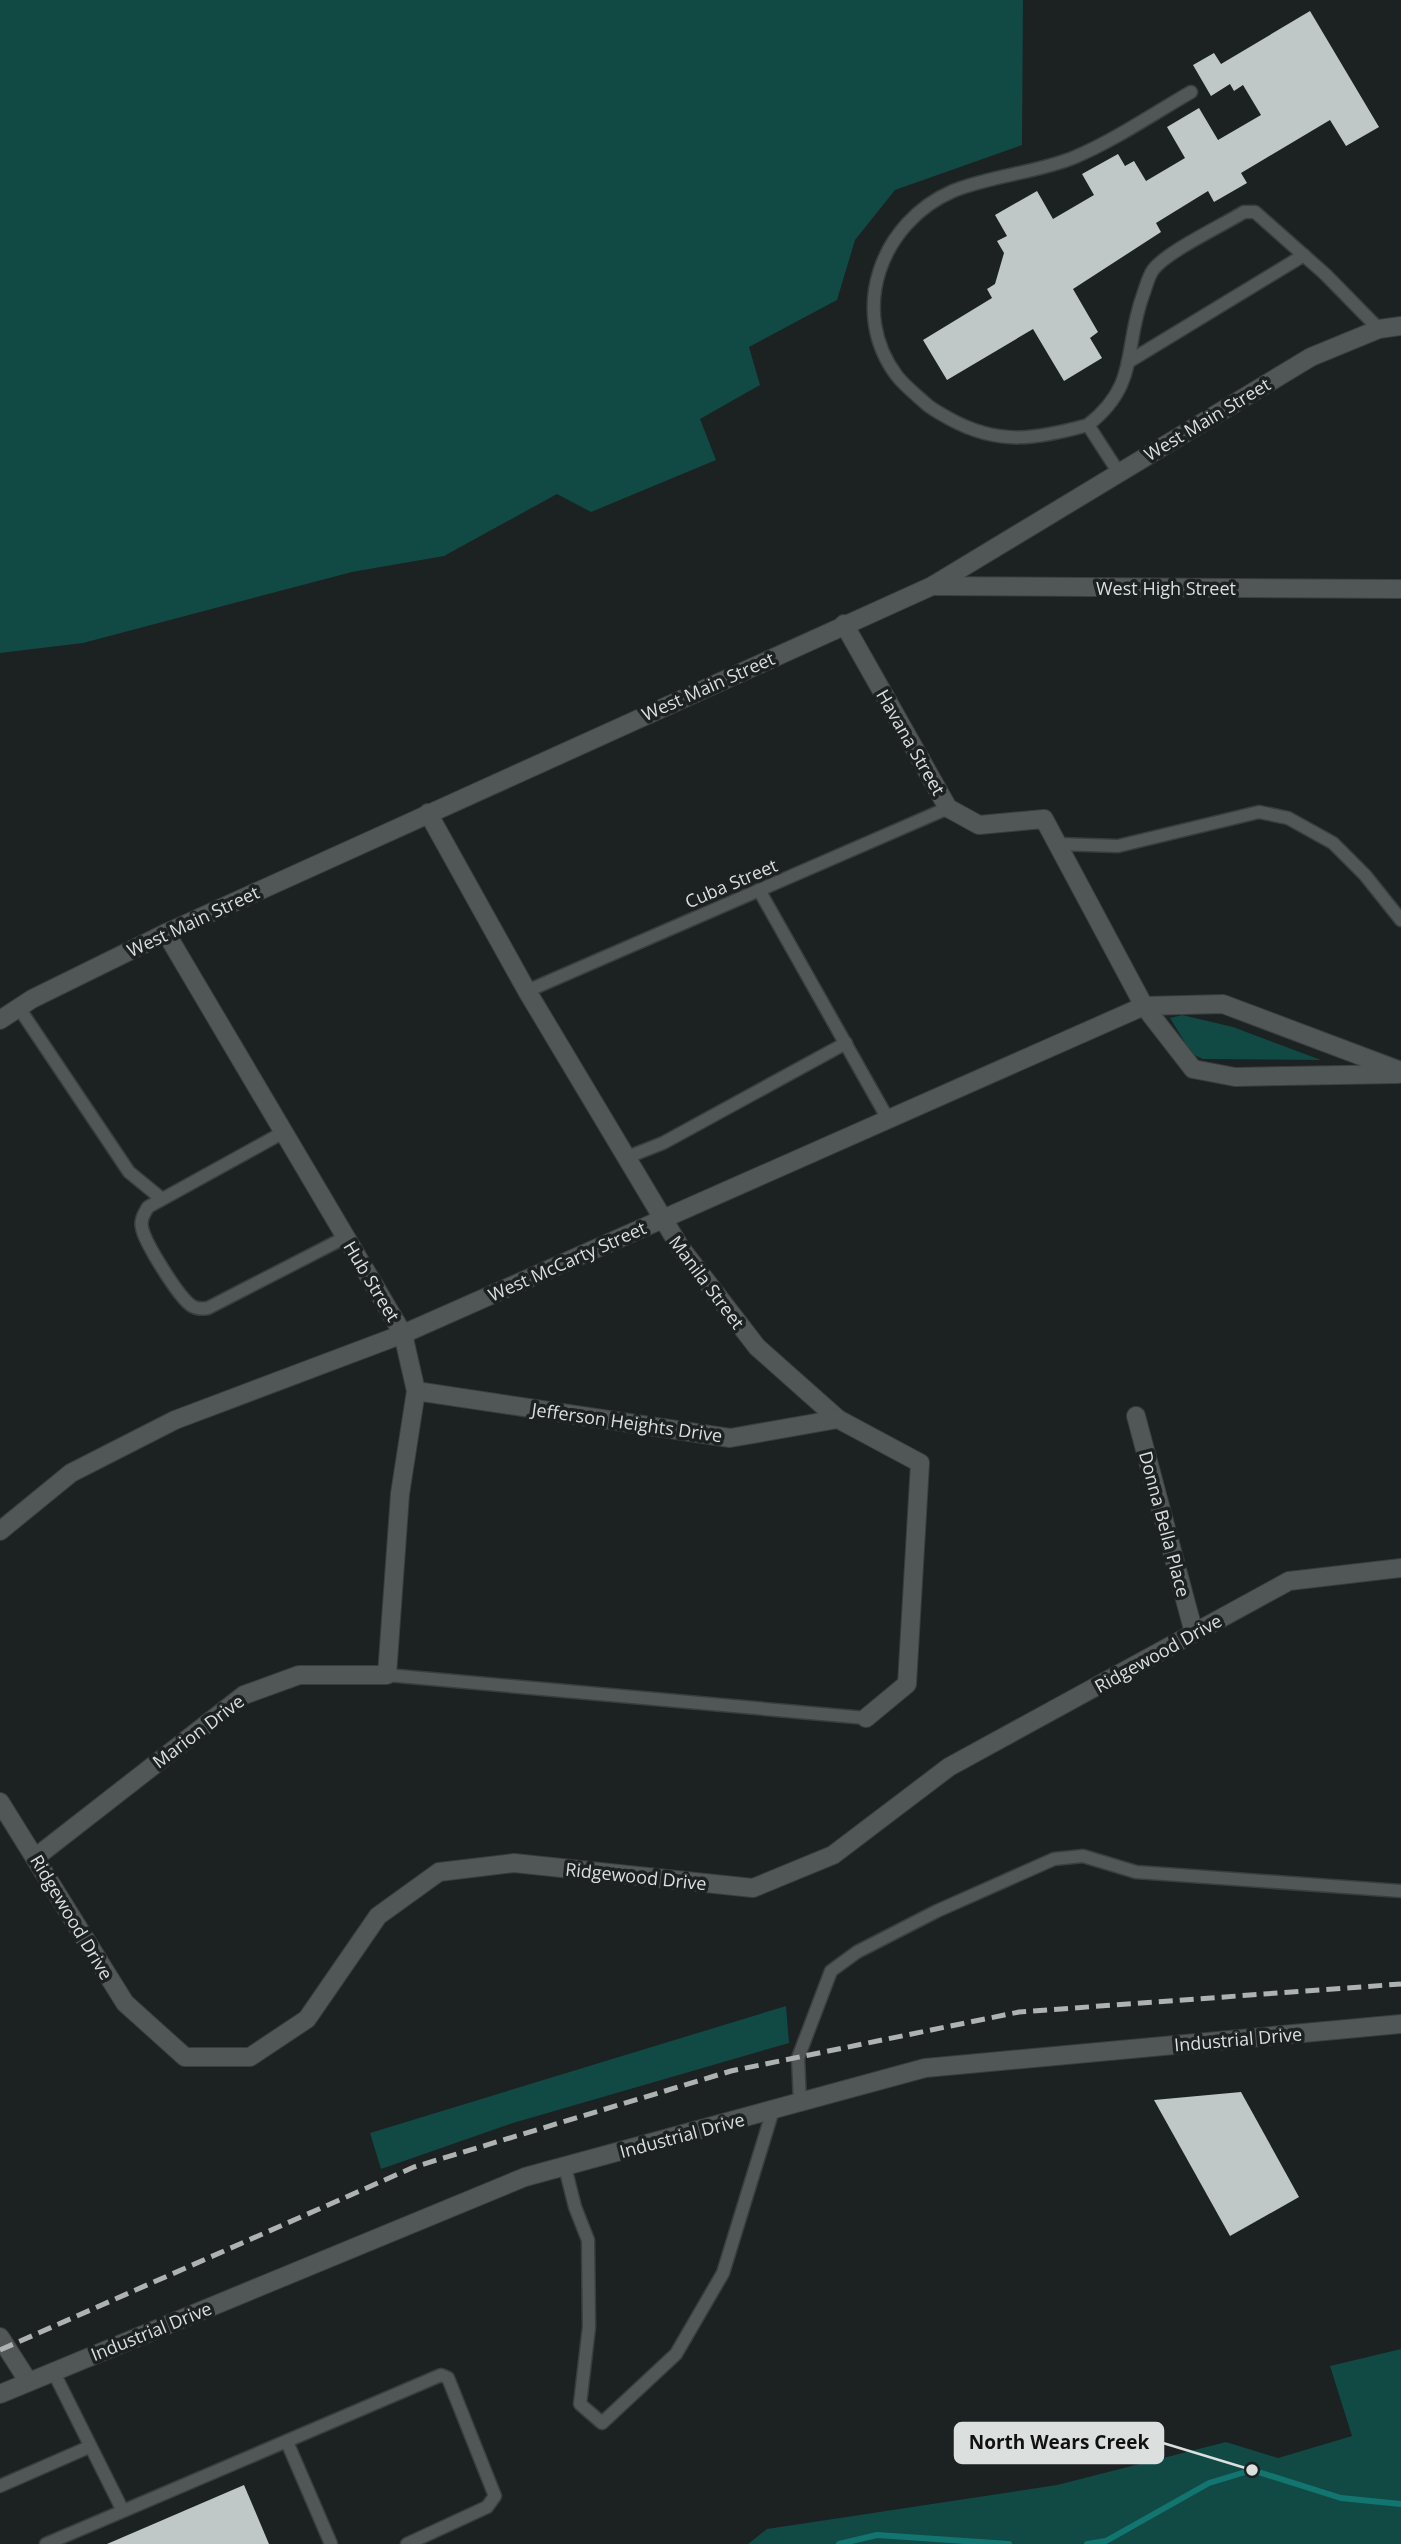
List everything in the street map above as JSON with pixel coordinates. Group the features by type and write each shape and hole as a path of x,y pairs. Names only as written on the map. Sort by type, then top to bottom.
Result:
{"street":[{"name":"West Main Street","path":"0,1020 166,933 932,586 1311,357 1379,329 1401,326"},
{"name":"West High Street","path":"932,586 1401,589"},
{"name":"Havana Street","path":"844,624 948,808 979,825 1044,819 1144,1006"},
{"name":"Manila Street","path":"428,813 527,991 661,1220 757,1347 838,1419 920,1462 907,1684 866,1718"},
{"name":"Hub Street","path":"166,933 403,1334 416,1391 400,1494 387,1675"},
{"name":"West McCarty Street","path":"0,1531 71,1473 175,1420 403,1334 1144,1006 1223,1004 1401,1073"},
{"name":"West McCarty Street","path":"1144,1006 1193,1069 1236,1077 1401,1073"},
{"name":"Jefferson Heights Drive","path":"416,1391 730,1438 838,1419"},
{"name":"Donna Bella Place","path":"1136,1416 1194,1633"},
{"name":"Ridgewood Drive","path":"0,1802 125,2003 185,2057 250,2057 307,2019 378,1916 439,1872 514,1863 754,1888 833,1855 949,1767 1289,1581 1401,1568"},
{"name":"Marion Drive","path":"36,1857 243,1695 299,1675 387,1675"},
{"name":"Industrial Drive","path":"0,2393 526,2177 925,2068 1401,2024"},
{"path":"0,2337 29,2381"}],"lane":[{"path":"1191,92 1071,159 994,176 950,192 918,213 899,230 885,253 876,277 876,332 897,376 929,407 971,430 989,436 1024,439 1088,425 1108,408 1124,382 1138,306 1150,273 1163,261 1250,210 1304,255 1379,329"},
{"path":"1128,362 1304,255"},
{"path":"1088,425 1119,473"},
{"name":"Cuba Street","path":"527,991 948,808"},
{"path":"1057,844 1118,845 1259,812 1288,818 1333,843 1365,875 1401,920"},
{"path":"759,890 888,1119"},
{"path":"19,1008 129,1172 162,1199"},
{"path":"625,1158 663,1143 846,1043"},
{"path":"284,1132 148,1207 142,1218 142,1228 183,1298 199,1309 208,1308 346,1237"},
{"path":"387,1675 866,1718"},
{"path":"800,2102 798,2058 831,1971 857,1952 937,1910 1054,1859 1083,1856 1136,1872 1401,1891"},
{"path":"565,2167 575,2207 588,2240 589,2328 580,2404 602,2423 676,2354 723,2273 773,2110"},
{"path":"53,2371 121,2510"},
{"path":"46,2544 441,2375 448,2378 495,2496 487,2507 407,2544"},
{"path":"287,2442 331,2544"},
{"path":"0,2486 89,2447"}],"shaded area":[{"path":"0,0 1023,0 1022,145 895,190 855,240 837,300 749,347 760,385 700,419 716,460 591,512 557,494 444,556 352,572 83,643 0,653"},
{"path":"1182,1015 1233,1027 1321,1060 1203,1059 1192,1054 1170,1018"},
{"path":"786,2006 789,2043 513,2123 381,2169 370,2133"},
{"path":"1401,2349 1401,2544 748,2544 767,2529 1057,2485 1226,2442 1278,2458 1352,2436 1330,2366"}],"building":[{"path":"1310,11 1379,127 1346,146 1330,120 1241,173 1247,183 1214,202 1208,191 1156,223 1161,232 1073,289 1098,332 1090,338 1102,358 1064,381 1033,329 947,380 923,340 992,298 987,289 995,284 1004,253 997,241 1007,236 995,215 1037,191 1053,219 1094,195 1082,174 1118,154 1125,166 1134,161 1146,181 1185,158 1167,127 1199,108 1218,140 1261,115 1243,85 1234,91 1230,84 1211,96 1193,65 1214,53 1221,64"},
{"path":"1241,2092 1299,2197 1230,2236 1154,2100"},
{"path":"244,2485 269,2544 107,2544"}],"waterway":[{"path":"1087,2544 1106,2541 1209,2483 1252,2470 1341,2498 1401,2504"},
{"path":"839,2544 877,2535 1009,2544"}],"railway":[{"path":"0,2350 414,2167 731,2071 1019,2012 1401,1984"}],"place":[{"name":"North Wears Creek","path":"1252,2470"}]}
